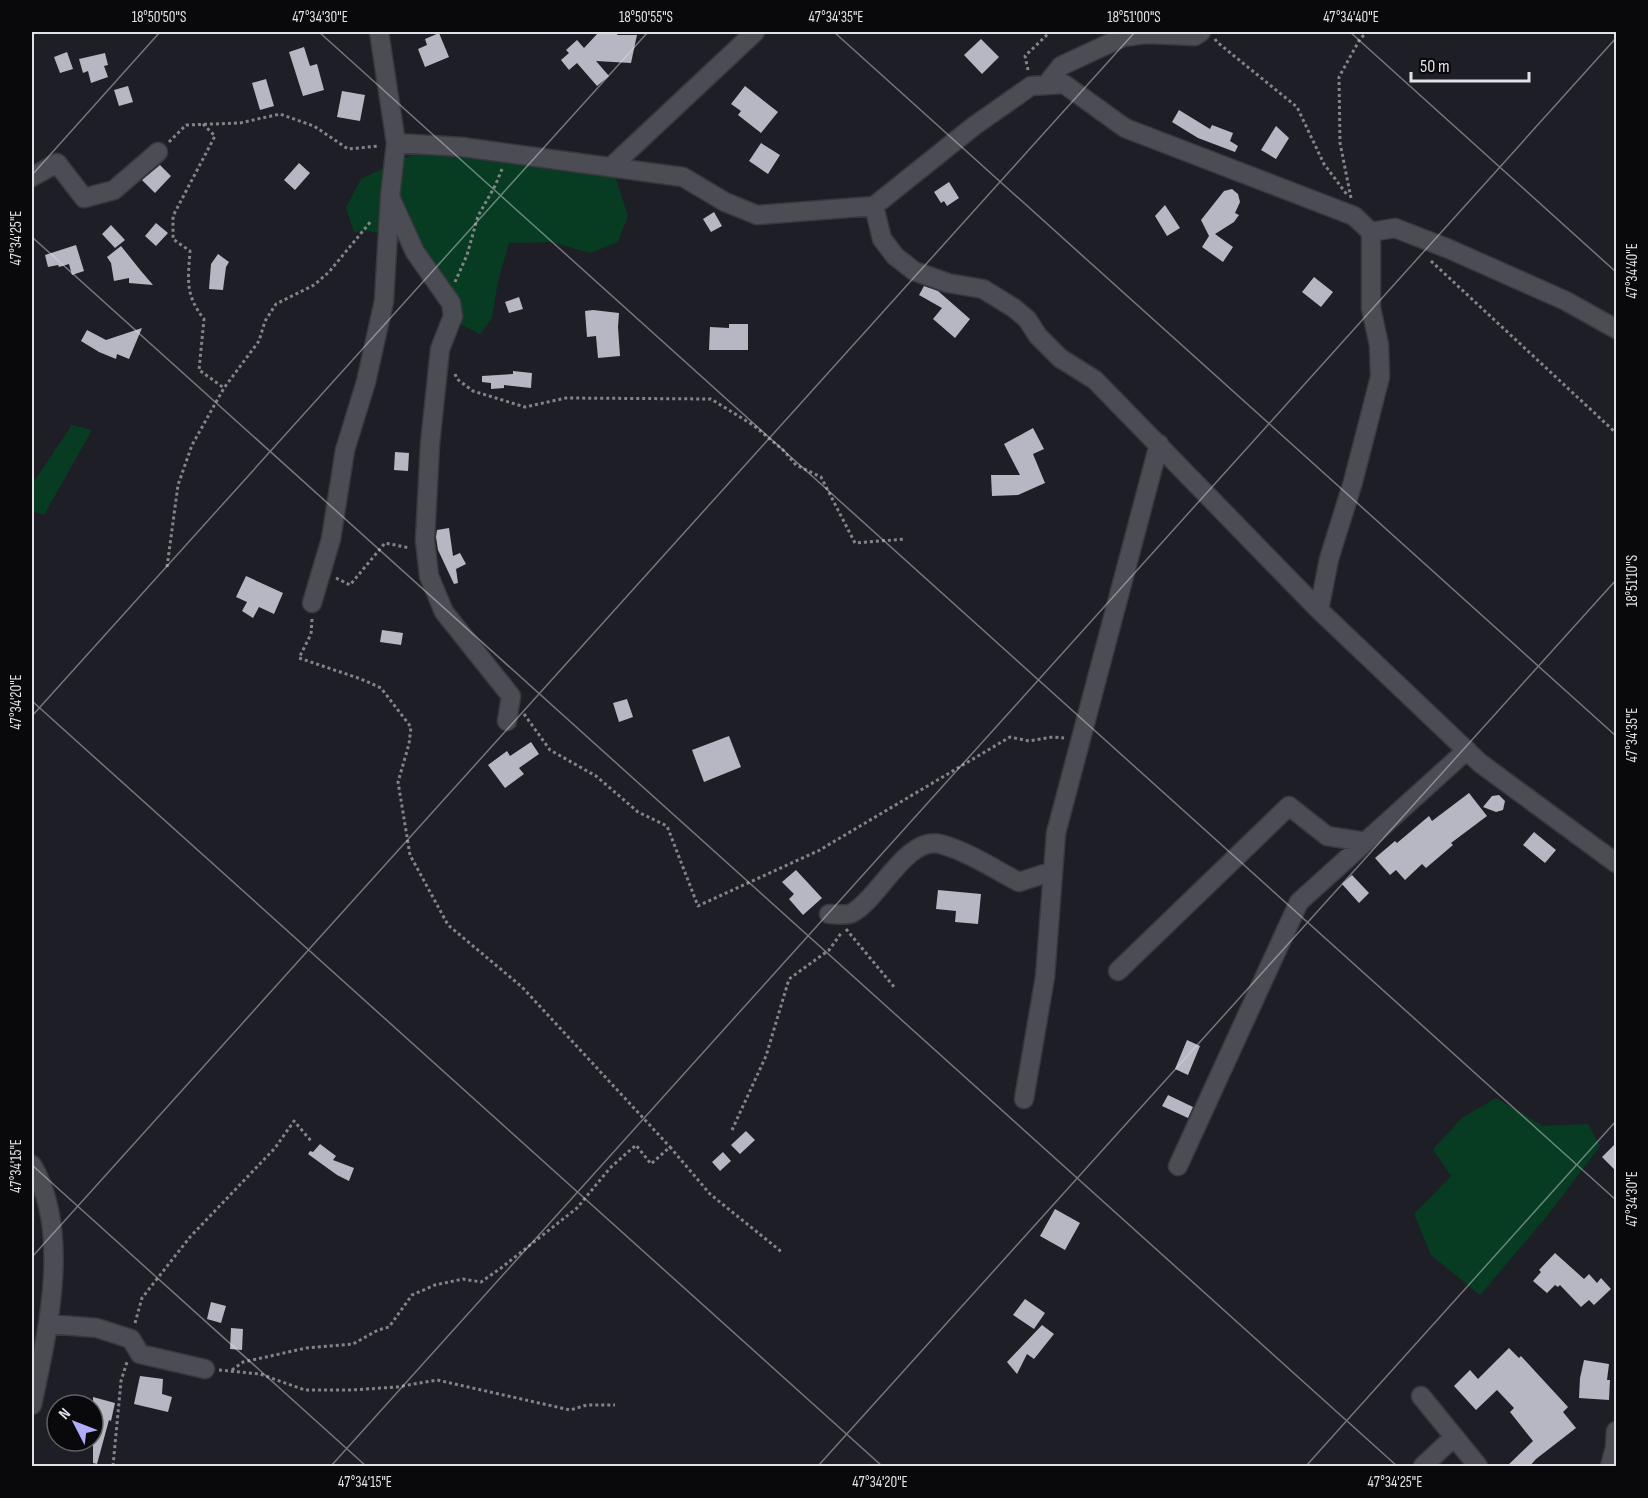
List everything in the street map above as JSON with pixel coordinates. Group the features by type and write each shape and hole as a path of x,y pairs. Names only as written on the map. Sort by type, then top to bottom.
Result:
{"street":[{"path":"312,603 331,539 345,450 366,382 384,301 390,198 396,143 380,32"},
{"path":"611,167 755,32"},
{"path":"396,143 462,147 683,177 725,202 757,215 874,206 974,126 1038,86 1061,66 1123,37 1146,34 1195,36 1202,32"},
{"path":"1038,86 1064,84 1125,128 1354,216 1371,232 1371,308 1379,345 1380,377 1353,482 1329,559 1319,610"},
{"path":"32,177 57,163 84,198 114,190 158,153"},
{"path":"390,198 415,252 451,303 453,316 440,349 430,444 426,551 429,576 444,612 511,696 507,721"},
{"path":"874,206 882,239 895,256 914,271 948,283 983,289 1014,308 1027,319 1038,336 1060,358 1095,380 1319,610 1480,763 1617,863"},
{"path":"1371,232 1395,228 1566,301 1617,329"},
{"path":"1024,1099 1045,977 1056,833 1159,444"},
{"path":"1178,1166 1299,902 1467,750"},
{"path":"1118,971 1289,806 1327,836 1366,842"},
{"path":"829,914 850,914 867,902 898,864 922,846 938,844 970,856 1019,882 1053,871"},
{"path":"32,1165 46,1200 53,1247 49,1324 32,1405"},
{"path":"49,1324 97,1328 136,1346 205,1369"},
{"path":"1421,1396 1478,1467"},
{"path":"1610,1467 1617,1431"},
{"path":"1422,1467 1454,1437"}],"path":[{"path":"1038,86 1025,56 1050,32"},
{"path":"1212,32 1217,42 1297,107 1324,164 1352,201 1340,143 1339,77 1360,39 1367,32"},
{"path":"158,153 186,125 240,123 280,114 314,126 348,149 396,143"},
{"path":"203,124 215,136 173,216 173,239 190,251 188,285 193,305 204,318 199,370 224,388"},
{"path":"448,298 467,255 478,216 495,186 507,153"},
{"path":"167,567 178,485 192,445 224,388 259,340 265,321 276,304 314,285 329,272 390,198"},
{"path":"1429,259 1617,433"},
{"path":"440,349 457,379 473,392 525,407 566,398 711,399 753,425 783,450 796,465 821,477 855,543 905,539"},
{"path":"321,574 350,585 385,543 426,551"},
{"path":"312,603 311,634 299,658 381,688 411,727 409,744 398,782 410,855 448,925 522,987 670,1147 710,1194 783,1253"},
{"path":"511,696 550,750 596,776 638,812 667,826 698,906 818,851 1010,737 1029,741 1053,738 1081,739"},
{"path":"732,1130 766,1056 789,979 829,950 845,928 895,988"},
{"path":"112,1467 121,1381 136,1346 141,1298 190,1237 275,1148 294,1122 312,1142"},
{"path":"232,1370 243,1362 306,1348 353,1344 378,1330 389,1327 412,1295 435,1285 463,1279 481,1282 577,1208 609,1168 636,1145 651,1164 670,1147"},
{"path":"205,1369 260,1374 305,1390 397,1387 437,1380 570,1410 587,1405 615,1405"}],"green space":[{"path":"416,153 484,157 615,176 628,216 618,242 590,253 552,242 509,243 498,281 492,318 480,334 458,323 448,282 423,246 370,231 354,232 346,208 361,179"},
{"path":"72,425 92,430 44,515 32,511 32,483"},
{"path":"1496,1098 1543,1126 1588,1124 1600,1146 1547,1216 1480,1295 1431,1255 1414,1214 1451,1176 1433,1149 1462,1118"}],"building":[{"path":"599,32 637,35 631,63 596,61 609,76 597,86 577,63 569,70 561,60 569,53 566,50 577,40 584,48"},
{"path":"439,33 449,57 425,67 418,49 427,45 425,39"},
{"path":"981,39 999,57 982,74 964,55"},
{"path":"304,47 310,66 317,64 324,90 303,96 289,52"},
{"path":"67,52 73,69 60,73 54,57"},
{"path":"105,53 108,65 104,66 108,77 91,83 88,71 83,73 79,59"},
{"path":"266,79 274,106 260,110 252,83"},
{"path":"128,86 133,102 119,106 114,90"},
{"path":"745,86 778,112 761,133 738,115 741,111 731,104"},
{"path":"342,91 365,95 360,121 337,117"},
{"path":"1179,110 1210,129 1212,125 1233,133 1230,141 1238,146 1235,152 1198,138 1172,122"},
{"path":"1276,126 1289,138 1276,159 1261,150"},
{"path":"761,143 780,155 768,174 749,161"},
{"path":"299,163 310,173 295,190 284,180"},
{"path":"160,165 171,176 155,193 142,180"},
{"path":"949,182 959,198 947,206 944,201 941,203 934,192"},
{"path":"1232,189 1238,194 1240,202 1235,213 1239,215 1234,222 1215,234 1233,247 1223,262 1202,247 1209,236 1201,220 1224,191"},
{"path":"1165,205 1180,228 1167,236 1155,216"},
{"path":"714,212 722,226 711,232 703,219"},
{"path":"156,223 168,233 156,246 145,236"},
{"path":"111,225 125,240 115,248 102,234"},
{"path":"76,245 84,271 72,275 69,264 48,267 45,255"},
{"path":"121,246 153,285 129,283 129,278 114,281 111,263 107,257"},
{"path":"218,254 229,262 226,267 223,290 209,289 211,264"},
{"path":"1314,277 1333,292 1321,307 1302,292"},
{"path":"924,286 938,291 970,319 955,338 933,319 942,308 919,295"},
{"path":"519,297 523,309 509,313 505,302"},
{"path":"585,311 619,313 620,356 598,358 596,336 587,337"},
{"path":"729,324 748,324 748,350 709,350 710,327 729,328"},
{"path":"142,328 129,359 117,354 116,359 81,341 87,330 106,340"},
{"path":"513,371 532,373 531,388 504,385 504,388 491,389 491,383 482,382 482,376 513,374"},
{"path":"1033,428 1044,449 1033,454 1045,483 1018,495 992,496 991,475 1020,475 1004,444"},
{"path":"395,452 409,453 408,471 394,470"},
{"path":"449,528 453,556 460,553 466,564 456,569 458,583 454,584 438,550 436,537 437,530"},
{"path":"246,576 283,593 274,614 259,607 253,618 242,611 247,602 236,597"},
{"path":"382,630 403,633 401,645 380,642"},
{"path":"627,699 633,717 619,722 613,703"},
{"path":"729,736 741,767 704,782 692,750"},
{"path":"531,742 539,754 519,768 524,774 505,788 488,765 507,751 510,756"},
{"path":"1469,793 1487,816 1451,843 1453,845 1426,868 1422,864 1405,880 1396,870 1390,875 1375,858 1429,816 1432,821"},
{"path":"1499,795 1505,801 1503,810 1496,812 1483,807 1492,796"},
{"path":"1534,832 1556,850 1545,863 1523,845"},
{"path":"796,870 822,898 803,915 789,899 794,894 782,882"},
{"path":"1352,875 1369,893 1359,903 1342,884"},
{"path":"938,890 981,894 978,924 955,922 956,911 936,909"},
{"path":"1187,1040 1200,1046 1188,1075 1175,1069"},
{"path":"1168,1095 1193,1107 1188,1118 1162,1106"},
{"path":"746,1131 755,1140 740,1154 731,1145"},
{"path":"1617,1142 1617,1172 1602,1157"},
{"path":"320,1144 336,1156 333,1160 354,1168 349,1181 308,1154"},
{"path":"723,1152 731,1161 720,1171 712,1162"},
{"path":"1055,1209 1080,1223 1065,1250 1040,1236"},
{"path":"1555,1253 1584,1279 1589,1274 1597,1283 1601,1278 1611,1289 1594,1305 1589,1300 1581,1307 1560,1285 1558,1287 1555,1285 1547,1293 1533,1281 1541,1272 1539,1270"},
{"path":"1025,1299 1045,1313 1034,1329 1013,1315"},
{"path":"211,1302 226,1306 221,1323 207,1319"},
{"path":"1042,1325 1054,1334 1034,1359 1027,1354 1017,1374 1007,1362"},
{"path":"231,1328 243,1329 242,1350 230,1349"},
{"path":"1509,1348 1519,1358 1521,1356 1568,1407 1563,1412 1576,1428 1529,1467 1506,1467 1533,1441 1510,1412 1514,1408 1497,1390 1476,1410 1454,1386 1470,1370 1478,1379"},
{"path":"1584,1360 1609,1364 1607,1380 1610,1380 1609,1400 1579,1398"},
{"path":"140,1376 163,1379 162,1394 172,1397 168,1412 134,1404"},
{"path":"105,1400 115,1403 111,1421 109,1420 105,1435"},
{"path":"93,1453 100,1453 97,1464 93,1463"}]}
